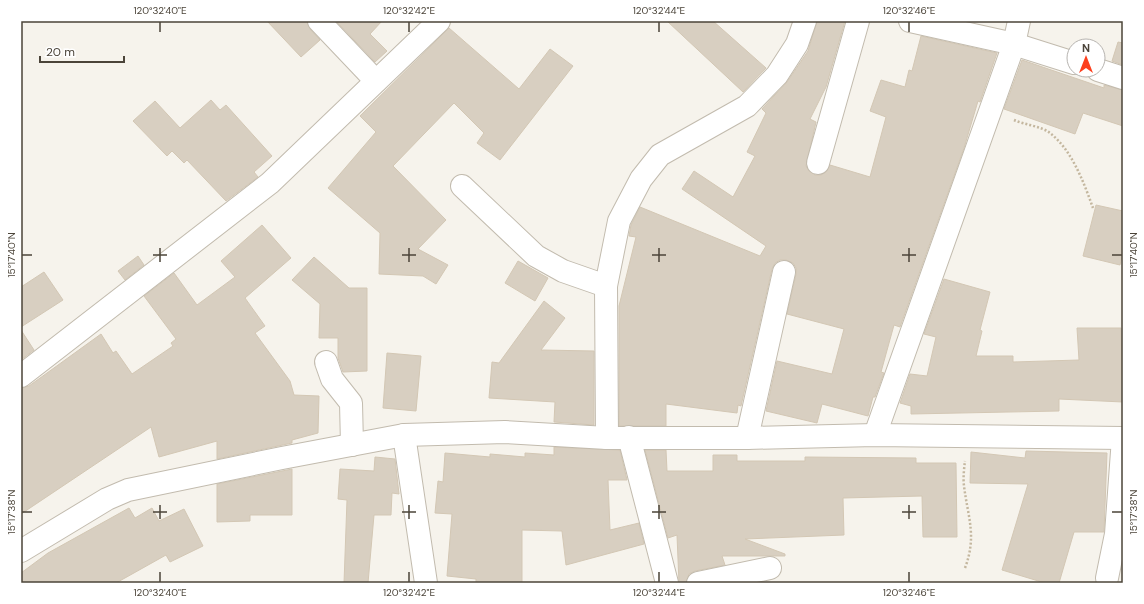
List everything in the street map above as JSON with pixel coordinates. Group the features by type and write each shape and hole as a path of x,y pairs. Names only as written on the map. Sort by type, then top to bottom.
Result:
{"street":[{"path":"319,21 376,82"},
{"path":"21,376 270,183 439,21"},
{"path":"607,438 606,286 619,221 641,179 660,155 747,106 777,75 797,44 804,21"},
{"path":"818,162 858,21"},
{"path":"910,21 1014,44 1066,60"},
{"path":"875,435 1014,44 1019,21"},
{"path":"1106,73 1123,78"},
{"path":"462,186 536,256 563,271 606,286"},
{"path":"747,438 784,272"},
{"path":"326,362 332,379 351,403 352,445"},
{"path":"21,551 107,499 128,490 404,435 505,432 607,438 747,438 875,435 1123,438 1116,534 1107,578"},
{"path":"404,435 426,583"},
{"path":"629,437 667,583"},
{"path":"698,583 770,568"}],"path":[{"path":"990,111 1049,132 1062,146 1082,177 1093,208"},
{"path":"964,568 969,557 972,537 964,484 966,436"}],"building":[{"path":"267,21 307,21 310,29 320,40 301,57"},
{"path":"336,21 382,21 370,34 387,51 375,62"},
{"path":"667,21 713,21 766,68 743,92"},
{"path":"817,21 845,21 826,87 810,119 816,122 806,166 809,171 815,175 821,175 826,172 830,165 870,177 886,117 870,111 881,80 905,87 909,70 912,71 921,36 997,53 980,102 978,101 964,148 900,327 894,325 881,372 884,373 875,397 873,397 868,416 822,404 817,423 766,411 777,361 832,374 844,329 787,314 796,268 793,263 786,260 780,260 775,263 772,269 741,406 738,405 737,413 666,404 666,426 619,426 619,306 636,237 629,236 631,225 640,207 760,256 766,246 682,189 694,171 733,197 755,156 747,152 766,113 762,109 787,82 808,51"},
{"path":"449,28 519,89 550,49 573,66 500,160 477,143 484,133 454,103 393,166 446,220 418,249 448,265 436,284 423,276 379,274 380,233 328,188 376,132 360,116"},
{"path":"1118,42 1123,43 1123,65 1112,61"},
{"path":"1022,60 1066,75 1066,78 1075,78 1104,88 1104,85 1123,90 1123,126 1083,113 1075,134 1004,109"},
{"path":"211,100 220,110 226,105 272,156 254,172 258,177 226,201 187,160 184,163 172,151 167,156 133,121 155,101 180,128"},
{"path":"1096,205 1123,211 1123,252 1120,265 1083,256"},
{"path":"262,225 291,258 245,298 265,326 255,333 290,381 294,395 319,396 318,433 292,440 292,443 217,459 217,441 159,457 151,427 21,514 21,388 29,386 101,334 113,353 116,351 132,374 173,346 171,343 176,339 144,296 174,273 197,305 235,277 221,261"},
{"path":"138,256 144,265 125,280 118,271"},
{"path":"314,257 349,288 367,288 367,371 343,372 338,358 338,338 319,338 320,304 292,280"},
{"path":"518,261 548,278 535,301 505,283"},
{"path":"44,272 63,300 21,327 21,287"},
{"path":"944,279 990,292 980,330 982,331 976,356 1013,356 1013,362 1079,360 1077,328 1121,328 1123,402 1059,399 1059,411 911,414 911,406 900,403 910,374 927,376 936,337 924,334"},
{"path":"544,301 565,318 541,350 594,351 594,425 554,422 555,402 489,398 492,362 499,363"},
{"path":"21,330 34,350 21,360"},
{"path":"387,353 421,356 416,411 383,408"},
{"path":"554,447 620,450 627,480 608,480 610,530 639,523 644,544 566,565 562,531 522,530 522,583 476,583 476,579 447,576 452,514 435,513 438,481 443,482 445,453 490,457 490,454 525,457 525,453 554,455"},
{"path":"645,450 666,450 667,471 713,471 713,455 737,455 737,461 805,461 805,457 916,458 916,463 956,463 957,537 923,537 922,496 843,498 844,535 745,539 785,554 785,556 722,556 725,565 695,571 689,574 686,583 679,583 677,535 668,538"},
{"path":"1026,451 1107,453 1104,532 1074,532 1059,583 1045,583 1002,570 1028,484 970,483 971,452 1025,458"},
{"path":"375,457 395,459 399,494 392,493 391,515 374,515 368,583 344,583 347,500 338,499 340,469 374,471"},
{"path":"292,469 292,515 250,515 250,521 217,522 217,484"},
{"path":"129,508 135,518 152,508 159,521 184,509 203,546 170,562 166,555 116,583 21,583 21,573 48,553"}]}
